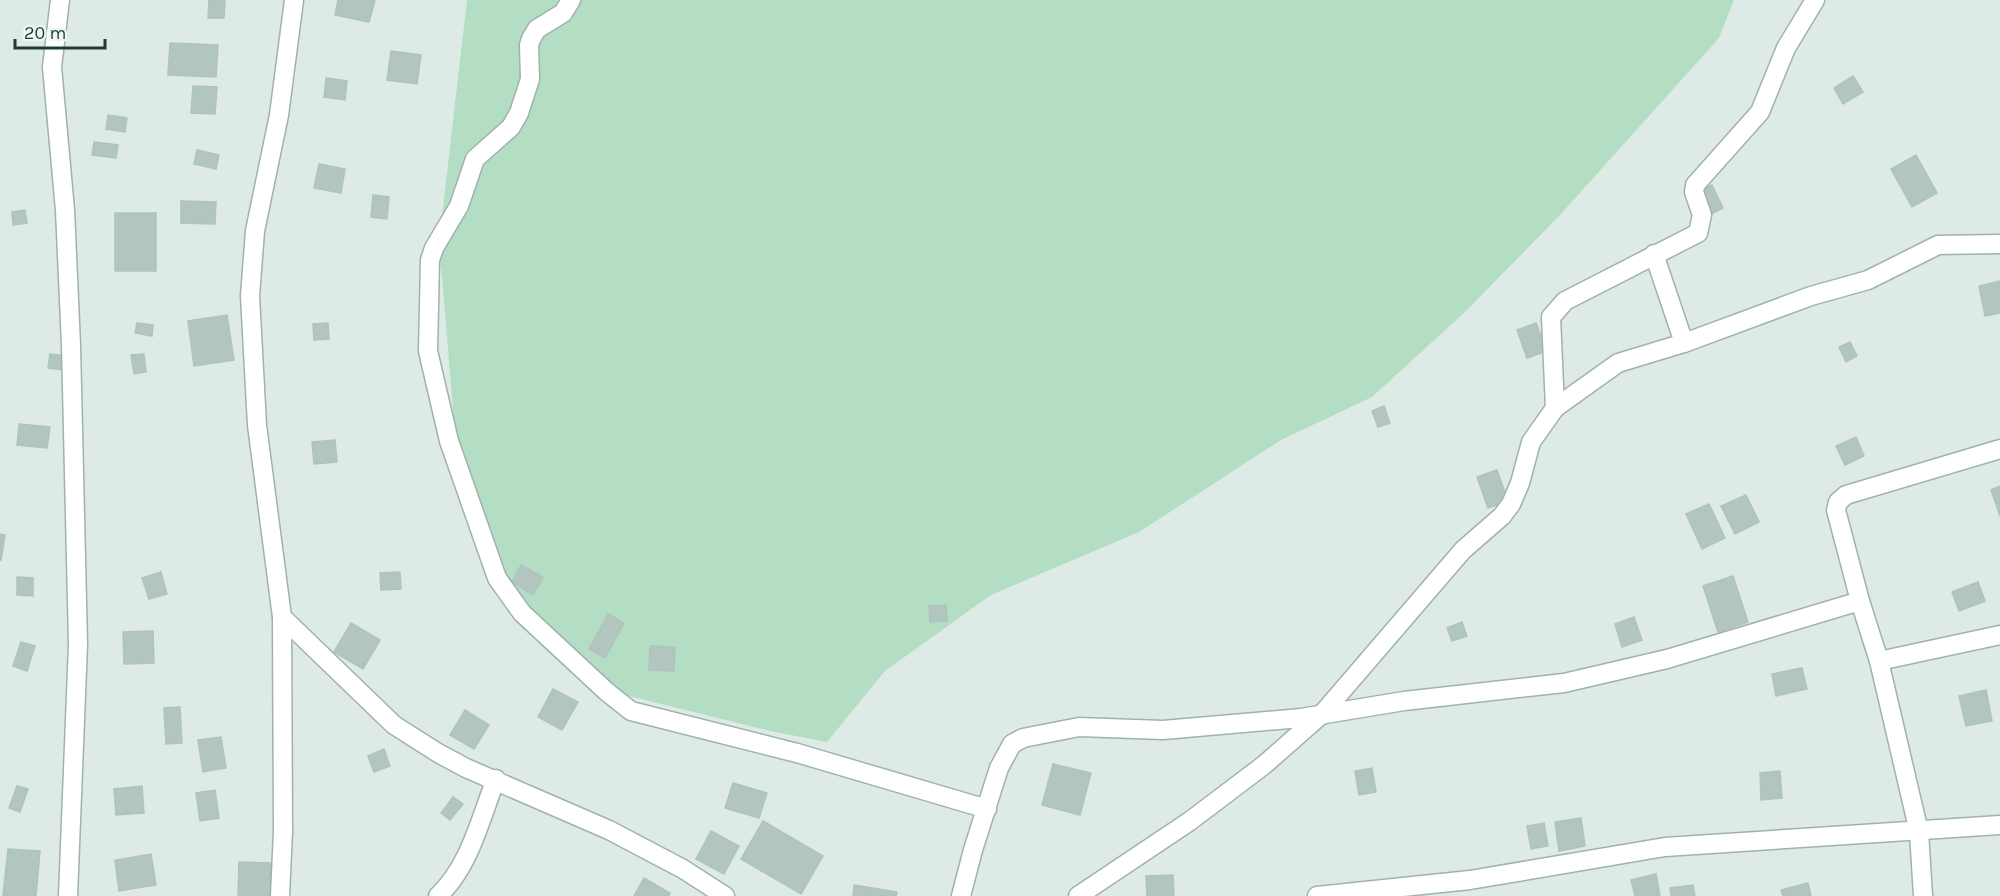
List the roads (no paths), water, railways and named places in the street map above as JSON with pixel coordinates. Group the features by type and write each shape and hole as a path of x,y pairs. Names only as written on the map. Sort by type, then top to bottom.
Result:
{"street":[{"path":"60,0 52,66 65,210 78,644 68,896"},
{"path":"280,896 283,831 282,617 257,425 251,277 255,231 279,115 294,0"},
{"path":"572,0 563,13 537,29 531,39 530,79 519,113 508,131 475,159 459,206 434,248 430,260 428,351 448,441 496,579 522,613 624,707 797,753 987,809"},
{"path":"1555,408 1551,317 1565,301 1698,233 1702,215 1694,192 1695,184 1760,112 1786,48 1815,0"},
{"path":"1078,896 1190,821 1264,765 1322,714 1463,550 1502,516 1511,504 1520,483 1531,442 1555,408 1618,363 1684,343 1811,296 1878,276 1938,244 2000,244"},
{"path":"1654,254 1684,343"},
{"path":"1923,896 1919,832 1880,661 1860,601 1836,510 1838,502 1846,495 2000,450"},
{"path":"961,896 999,768 1012,744 1032,735 1079,727 1163,730 1301,718 1404,701 1564,683 1667,659 1860,601"},
{"path":"282,617 394,725 466,768 496,779 609,830 683,869 724,896"},
{"path":"1880,661 2000,635"},
{"path":"438,896 454,878 463,863 496,779"},
{"path":"1317,896 1470,880 1665,847 2000,825"}]}
